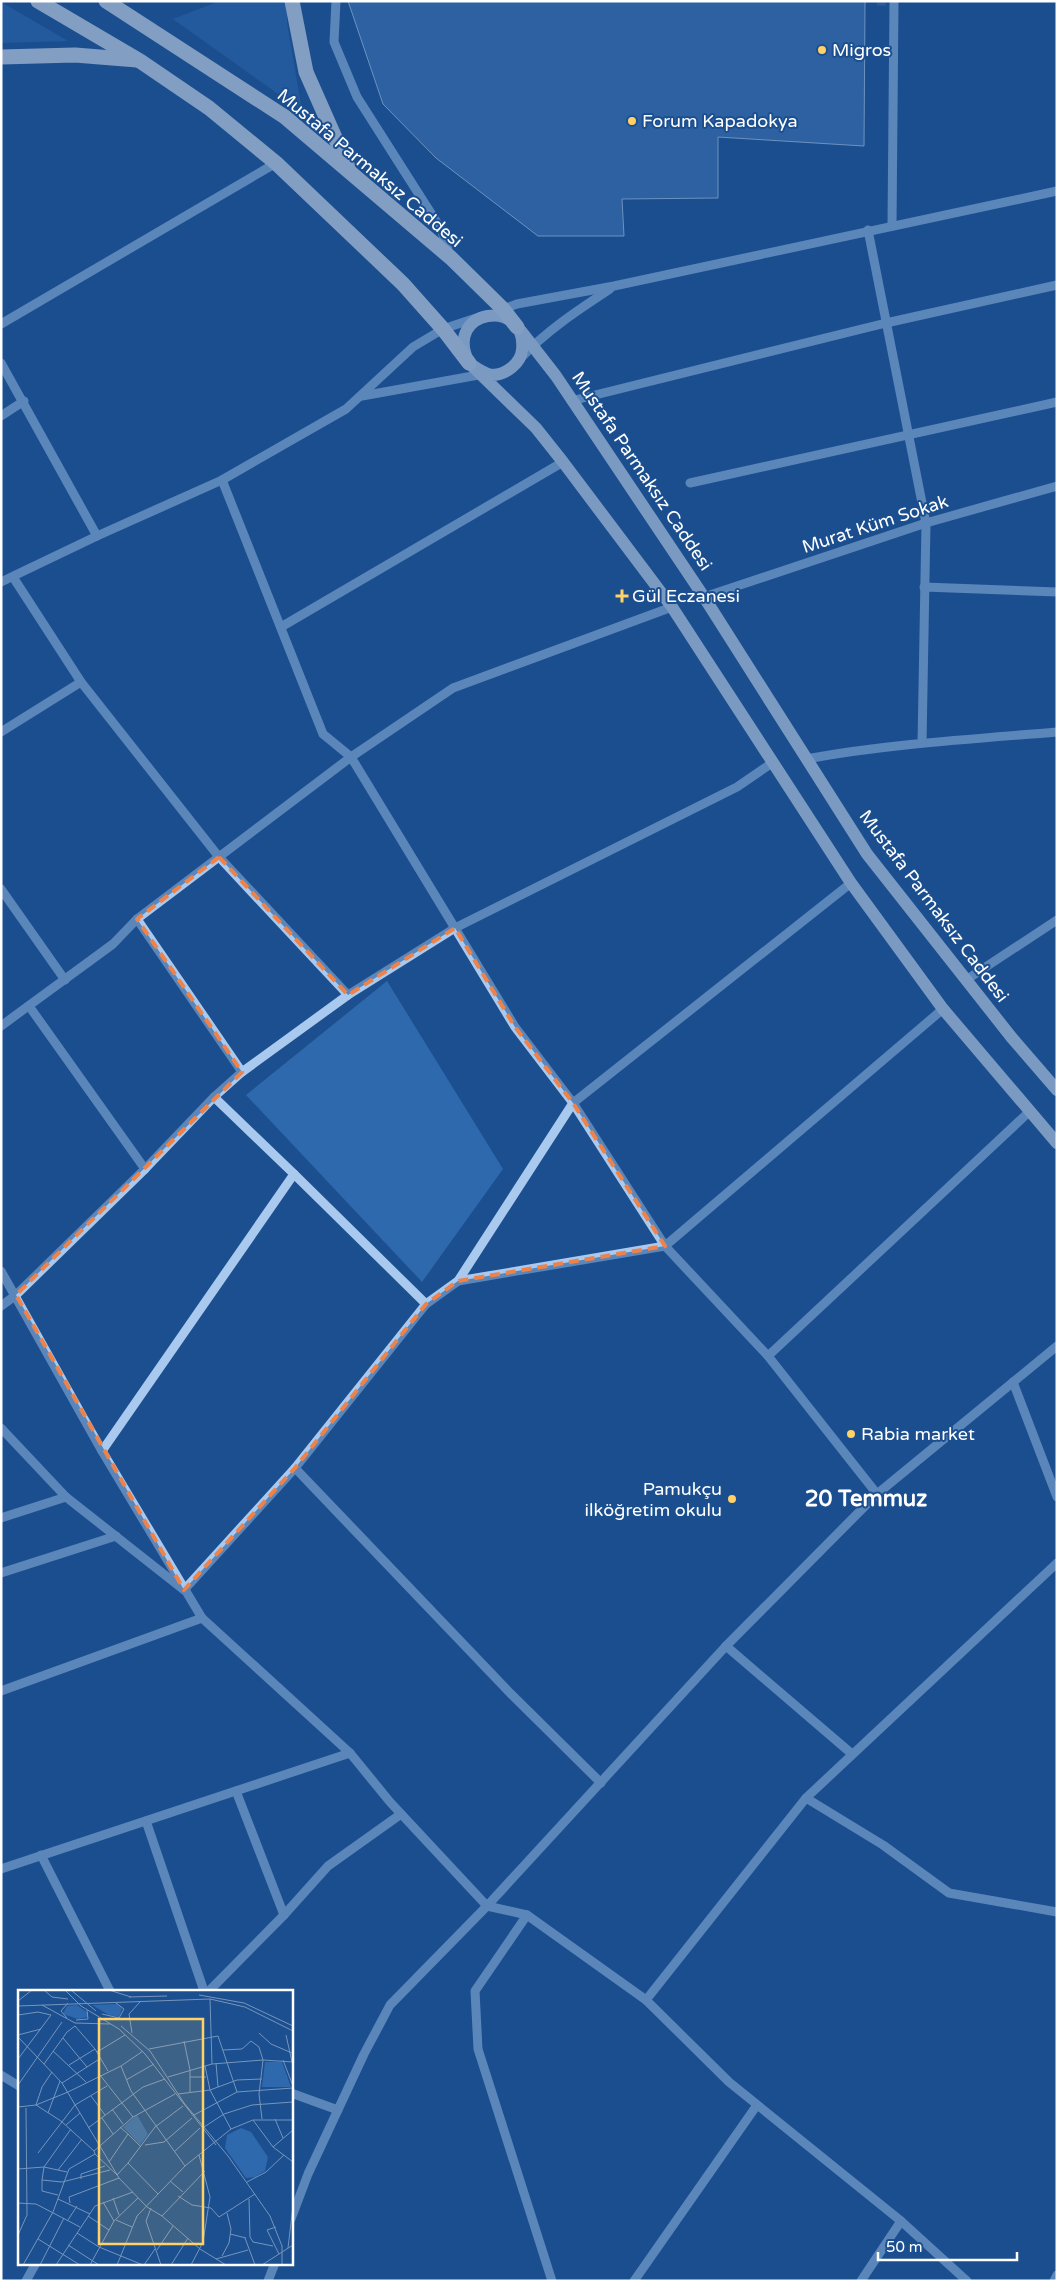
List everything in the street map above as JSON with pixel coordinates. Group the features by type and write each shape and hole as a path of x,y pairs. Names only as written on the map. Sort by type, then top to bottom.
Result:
{"highway":[{"path":"38,1 140,61 209,108 276,163 403,284 443,329 468,363"},
{"name":"Mustafa Parmaksız Caddesi","path":"106,1 285,117 350,170 451,258 517,326"},
{"path":"292,1 306,72 350,170"},
{"path":"1,57 75,56 140,61"}],"main road":[{"path":"487,375 505,372 516,364 522,352 522,339 517,326 508,318 497,315 485,315 474,321 464,335 463,352 468,363 487,375 536,428 564,462 672,607 851,883 943,1010 1057,1143"},
{"name":"Mustafa Parmaksız Caddesi","path":"517,326 556,376 704,597 867,854 1012,1038 1057,1090"}],"street":[{"path":"336,1 334,42 357,97 441,229 451,258"},
{"path":"892,225 894,1"},
{"path":"1,324 276,163"},
{"path":"1,582 97,536 222,480 346,409 413,347 443,329 502,309 1057,191"},
{"path":"868,230 926,523 922,743"},
{"path":"571,401 886,323 1057,285"},
{"path":"516,364 532,346 567,317 614,286"},
{"path":"1,363 24,401 97,536"},
{"path":"361,396 487,375"},
{"path":"1,416 24,401"},
{"path":"690,483 1057,402"},
{"path":"281,627 564,462"},
{"path":"222,480 323,734 351,757 515,1027 573,1103 665,1246 768,1356 877,1494"},
{"name":"Murat Küm Sokak","path":"704,597 926,523 1057,486"},
{"path":"14,577 82,682 219,857 348,995"},
{"path":"924,587 1057,592"},
{"path":"1,1026 112,944 137,919 351,757 453,688 672,607"},
{"path":"1,732 82,682"},
{"path":"806,759 845,752 922,743 1057,732"},
{"path":"1,1306 16,1295 145,1169 214,1097 242,1072 348,995 456,928 737,787 772,762"},
{"path":"184,1590 295,1468 426,1304 458,1281 573,1103 851,883"},
{"path":"1,889 65,980"},
{"path":"137,919 242,1072"},
{"path":"966,980 1057,920"},
{"path":"28,1006 145,1169"},
{"path":"458,1281 665,1246 943,1010"},
{"path":"214,1097 426,1304"},
{"path":"768,1356 1029,1112"},
{"path":"102,1451 294,1174"},
{"path":"1,1271 102,1451 202,1618 350,1753 401,1814 487,1906 527,1915 646,2000 728,2082 901,2221 967,2281"},
{"path":"292,2216 308,2174 390,2005 487,1906 726,1646 877,1494 1057,1346"},
{"path":"1014,1382 1057,1497"},
{"path":"1,1428 66,1497 184,1590"},
{"path":"295,1468 510,1693 601,1783"},
{"path":"1,1518 66,1497"},
{"path":"1,1572 116,1536"},
{"path":"646,2000 806,1798 1057,1563"},
{"path":"1,1692 202,1618"},
{"path":"726,1646 852,1754"},
{"path":"1,1869 350,1753"},
{"path":"236,1791 284,1916"},
{"path":"806,1798 883,1845 949,1892 1057,1912"},
{"path":"210,1990 284,1916 328,1866 401,1814"},
{"path":"146,1821 204,1990"},
{"path":"41,1855 109,1990"},
{"path":"527,1915 475,1991 478,2049 552,2281"},
{"path":"1,2075 18,2085"},
{"path":"292,2093 338,2110"},
{"path":"634,2281 757,2105"},
{"path":"861,2281 901,2221"},
{"path":"26,2281 35,2264"},
{"path":"268,2281 275,2264"},
{"path":"1054,2281 1057,2275"}],"highlighted area":[{"path":"219,857 348,995 455,928 515,1027 573,1103 665,1246 458,1281 426,1304 295,1468 184,1590 16,1295 242,1072 137,919"}],"shaded area":[{"path":"220,1 287,1 287,23 302,111 173,19"},
{"path":"1,2 68,41 1,43"},
{"path":"387,981 503,1169 422,1282 246,1095"}],"building":[{"name":"Forum Kapadokya","path":"348,1 865,1 864,146 718,137 718,198 622,199 624,236 538,236 436,158 383,104"}],"tunnel":[{"path":"877,1 894,2"}],"place":[{"name":"Migros","path":"822,50"},
{"name":"Forum Kapadokya","path":"632,121"},
{"name":"Gül Eczanesi","path":"622,596"},
{"name":"Rabia market","path":"851,1434"},
{"name":"Pamukçu ilköğretim okulu","path":"732,1499"}],"district":[{"name":"20 Temmuz","path":"866,1499"}]}
